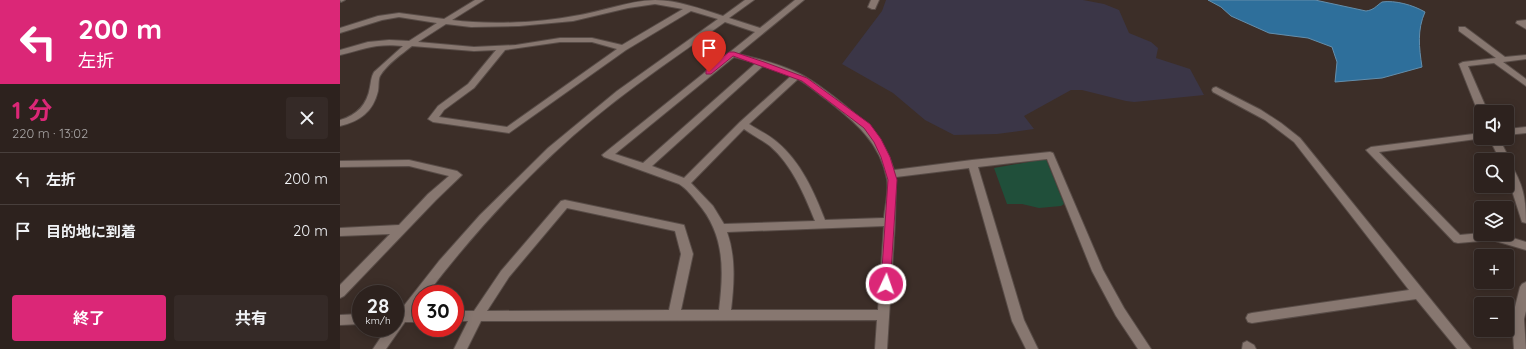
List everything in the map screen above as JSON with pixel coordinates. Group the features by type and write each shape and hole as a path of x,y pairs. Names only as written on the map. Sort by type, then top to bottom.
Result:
{"street":[{"path":"340,123 354,120 361,115 368,106 374,90 376,75 412,44 480,0"},
{"path":"404,312 443,264 484,218 551,150 620,93 750,0"},
{"path":"724,316 727,296 727,256 722,228 706,203 685,183 645,167 607,155 800,0"},
{"path":"340,31 381,18 399,15 471,25 519,24 573,19 627,3 655,2 690,8 761,31"},
{"path":"502,48 471,86 441,108 433,119 509,130 623,48 690,8"},
{"path":"1526,22 1520,22 1526,27"},
{"path":"1462,29 1526,83"},
{"path":"340,53 376,42 452,48 502,48 560,40 592,40 623,48"},
{"path":"731,54 805,79 867,126 878,141 892,180 881,349"},
{"path":"1480,105 1463,64 1526,57"},
{"path":"645,167 761,63"},
{"path":"685,183 742,124 796,76"},
{"path":"1216,90 1282,126 1297,140 1418,294 1465,349"},
{"path":"742,124 774,145 792,164 812,200 822,225"},
{"path":"1514,131 1526,130"},
{"path":"1474,137 1371,150 1458,239 1492,236 1526,246"},
{"path":"891,174 972,163 1050,155 1098,271 1120,312 1145,349"},
{"path":"340,164 409,163 457,174 432,197 340,293"},
{"path":"972,163 1018,321 1032,349"},
{"path":"1515,181 1526,188"},
{"path":"1515,181 1526,219"},
{"path":"460,349 478,316 506,274 565,204 680,228 687,254 674,316"},
{"path":"722,228 890,222"},
{"path":"340,232 401,229"},
{"path":"1520,349 1518,319 1526,287"},
{"path":"1252,318 1418,294"},
{"path":"464,316 884,315"},
{"path":"340,320 352,319"},
{"path":"379,349 387,337"}],"shaded area":[{"path":"886,0 1083,0 1104,4 1119,10 1129,33 1151,42 1158,48 1156,58 1190,69 1204,95 1134,102 1082,90 1071,90 1024,116 1034,129 997,134 954,135 925,120 893,93 842,64 882,11"}],"green space":[{"path":"1046,159 1064,204 1061,206 1039,208 1022,204 1007,204 994,168"}],"water":[{"path":"1208,0 1315,0 1366,11 1373,9 1382,2 1398,2 1410,5 1425,12 1422,19 1419,39 1422,67 1382,78 1335,82 1337,62 1332,47 1308,38 1269,33 1231,16 1221,7"}],"route":[{"path":"709,72 731,54 761,63 805,79 867,126 878,141 886,157 892,180 886,284"}]}
